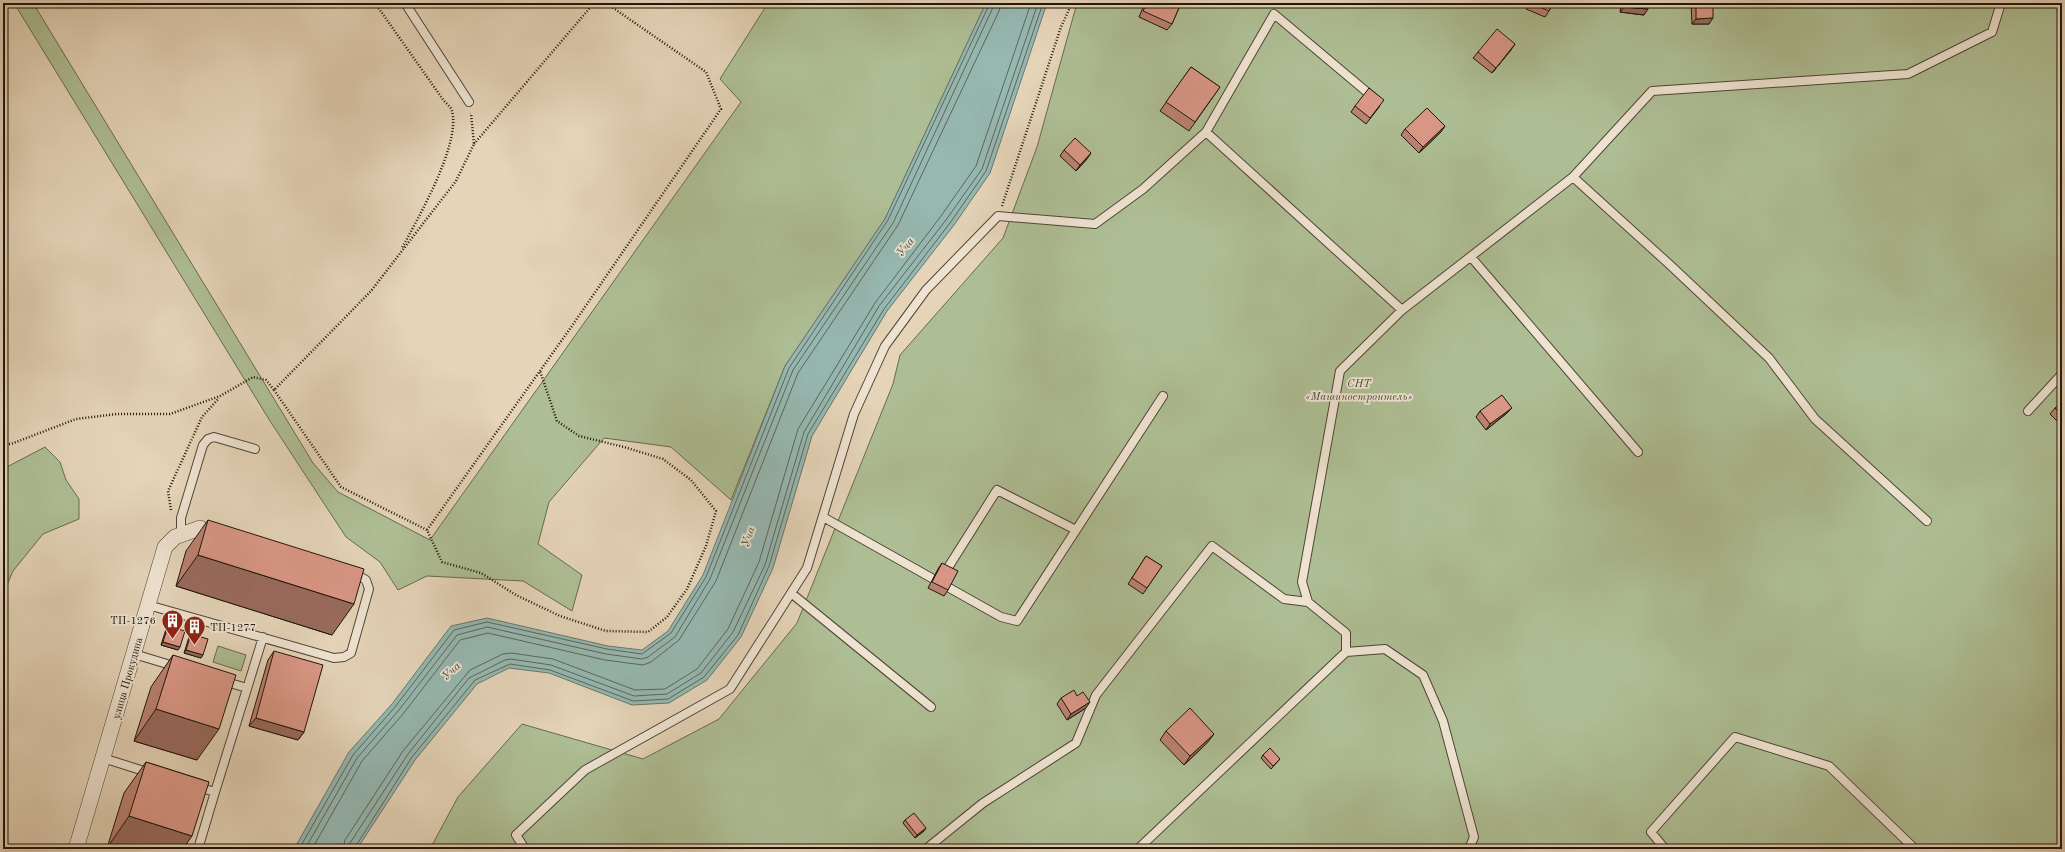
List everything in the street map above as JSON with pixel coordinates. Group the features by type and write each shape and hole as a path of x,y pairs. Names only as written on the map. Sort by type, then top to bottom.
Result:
{"street":[{"name":"улица Прокудина","path":"76,849 165,547 175,537 181,534 204,528"}],"lane":[{"path":"405,3 469,102"},
{"path":"1308,602 1302,582 1340,371 1402,310 1573,177 1652,91 1908,74 1992,32 2001,3"},
{"path":"525,849 516,835 585,770 730,688 807,568 854,414 885,346 926,290 998,216 1095,224 1143,189 1206,132 1274,14 1380,103"},
{"path":"1206,132 1402,310"},
{"path":"1573,177 1669,264 1769,358 1815,419 1927,521"},
{"path":"1471,257 1638,452"},
{"path":"2028,411 2062,374"},
{"path":"822,517 1001,617 1017,621 1163,396"},
{"path":"181,534 181,518 203,445 208,439 214,437 255,449"},
{"path":"939,582 997,490 1076,530"},
{"path":"926,849 983,803 1076,743 1096,695 1212,546 1284,599 1308,602 1346,633 1346,652"},
{"path":"148,605 334,658 344,658 351,653 369,589 366,580 359,574 344,570"},
{"path":"791,593 931,707"},
{"path":"198,849 262,637"},
{"path":"1138,849 1346,652 1385,649 1423,675 1443,721 1474,837 1469,849"},
{"path":"134,654 187,670"},
{"path":"217,679 247,688"},
{"path":"1665,849 1651,832 1735,737 1829,766 1915,849"},
{"path":"103,758 155,774"},
{"path":"193,786 215,792"}],"path":[{"path":"375,3 444,101 452,109 453,122 450,143 440,171 426,204 398,255"},
{"path":"274,390 371,291 456,181 474,144 594,3"},
{"path":"427,530 540,371 721,109 706,72 606,3"},
{"path":"998,216 1059,34 1072,3"},
{"path":"469,102 474,144"},
{"path":"3,444 11,444 76,419 117,414 170,414 220,396 252,377 266,380 341,487 427,530 442,562 481,572 516,595 560,616 606,632 648,632 667,616 687,589 706,546 716,511 691,480 663,459 624,447 579,436 557,421 540,371"}],"green space":[{"path":"14,3 33,3 313,463 338,492 430,540 741,102 720,79 768,3 986,3 885,219 785,366 731,500 671,447 604,438 549,502 538,544 582,575 572,611 523,581 427,576 398,590 380,562 346,537 270,421"},
{"name":"СНТ «Машиностроитель»","path":"1077,3 2062,3 2062,849 430,849 458,797 522,724 643,759 719,719 797,623 893,384 900,355 1003,238 1037,147"},
{"path":"45,447 60,462 66,480 79,499 79,519 43,534 13,571 3,594 3,469"},
{"path":"218,646 246,655 241,671 213,662"}],"water":[{"name":"Уча","path":"986,3 1047,3 990,173 954,225 887,311 812,436 773,568 741,637 707,680 669,703 632,705 549,673 509,668 477,684 415,760 357,849 294,849 349,752 392,704 451,626 487,618 608,646 642,650 668,631 703,575 785,366 885,219"}],"building":[{"path":"1147,3 1181,3 1172,24 1143,11"},
{"path":"1530,3 1553,3 1549,11"},
{"path":"1624,3 1648,3 1648,9 1624,7"},
{"path":"1696,3 1713,3 1713,18 1696,19"},
{"path":"1497,29 1515,44 1496,68 1478,52"},
{"path":"1191,67 1220,87 1195,122 1166,102"},
{"path":"1369,88 1384,100 1370,118 1355,106"},
{"path":"1427,108 1445,126 1423,147 1405,129"},
{"path":"1075,138 1091,153 1080,165 1064,150"},
{"path":"1502,395 1512,408 1490,424 1480,411"},
{"path":"2062,401 2062,416 2055,408"},
{"path":"208,520 364,569 354,604 198,555"},
{"path":"1146,556 1162,566 1147,588 1132,578"},
{"path":"942,563 958,571 948,590 932,582"},
{"name":"ТП-1276","path":"168,626 185,631 180,647 163,642"},
{"name":"ТП-1277","path":"191,634 208,639 203,655 186,650"},
{"path":"274,651 323,665 304,732 256,718"},
{"path":"173,655 236,675 219,729 156,709"},
{"path":"1074,690 1077,696 1083,692 1090,702 1071,714 1061,698"},
{"path":"1190,708 1214,734 1190,756 1166,731"},
{"path":"1270,748 1280,759 1273,766 1263,755"},
{"path":"146,762 209,782 192,836 129,816"},
{"path":"914,813 926,828 917,835 905,820"}],"place":[{"name":"ТП-1276","path":"172,640"},
{"name":"ТП-1277","path":"195,646"}]}
